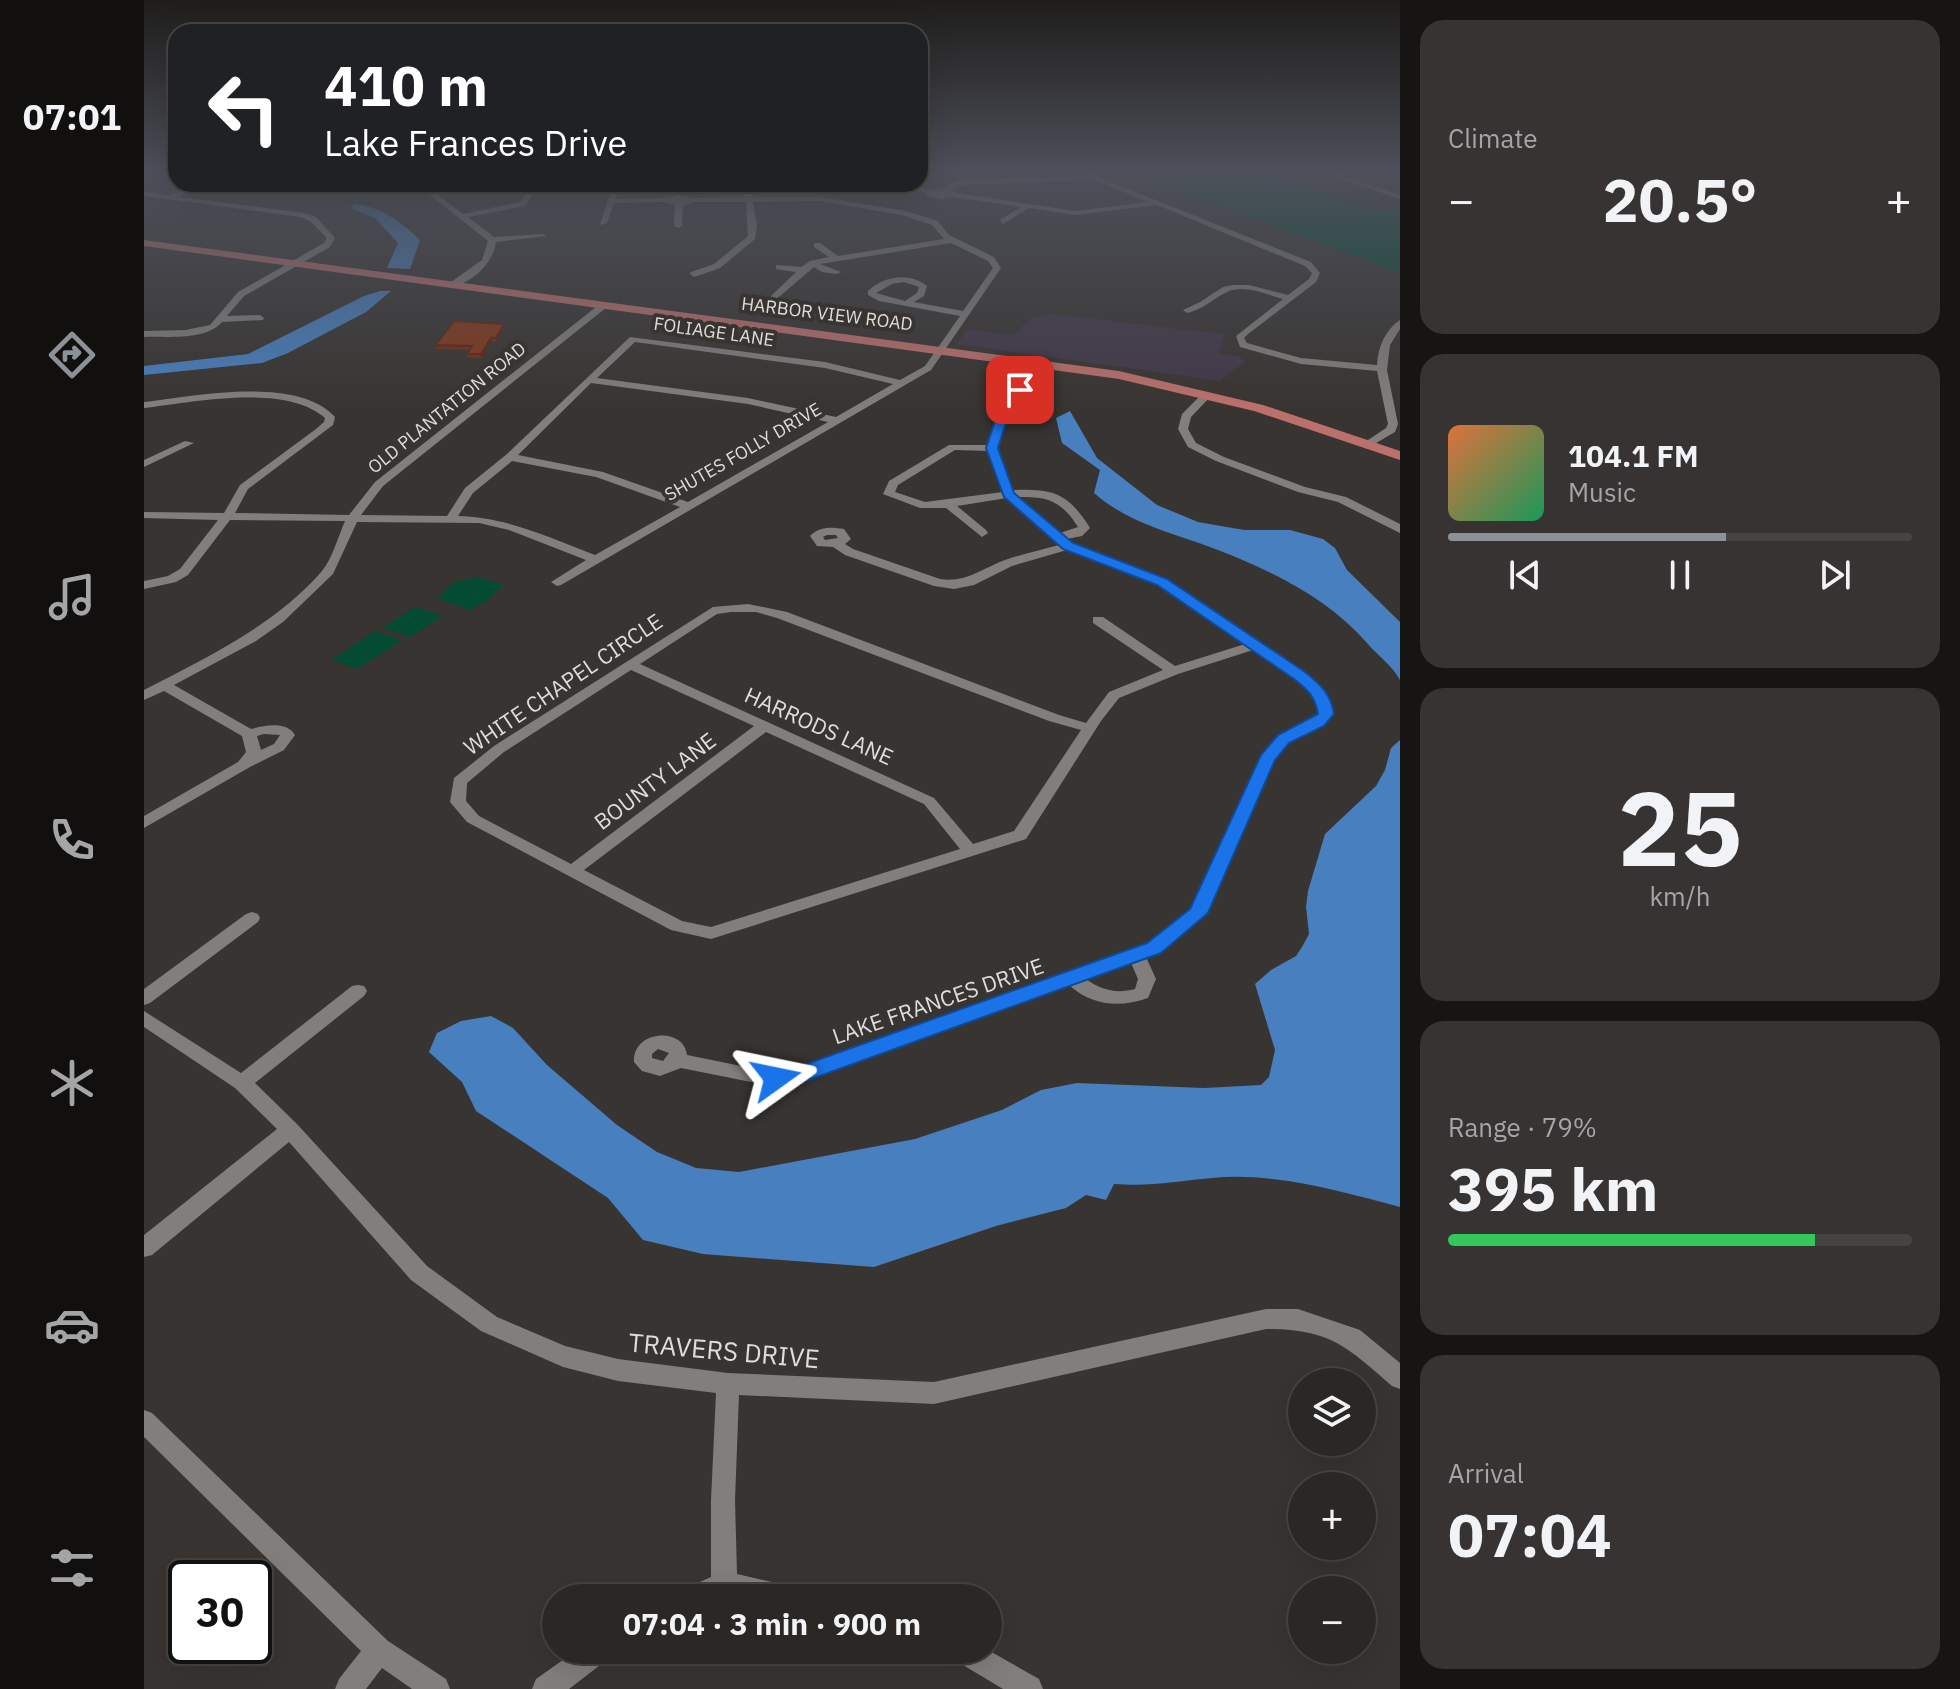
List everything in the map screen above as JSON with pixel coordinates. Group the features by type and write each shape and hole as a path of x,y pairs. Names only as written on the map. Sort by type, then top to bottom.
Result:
{"main road":[{"name":"HARBOR VIEW ROAD","path":"203,251 1119,375 1207,395 1400,456"}],"street":[{"path":"144,334 198,331 213,327 223,319 241,294 317,251"},
{"path":"454,284 486,262 493,251"},
{"path":"694,274 717,266 735,251"},
{"path":"825,251 835,258"},
{"path":"774,298 813,263 882,251"},
{"name":"SHUTES FOLLY DRIVE","path":"557,582 928,368 997,268 991,259 974,251"},
{"path":"1275,251 1308,264 1316,273 1313,280 1245,332 1239,338 1243,345 1301,361 1380,368"},
{"path":"813,263 837,272"},
{"path":"779,267 802,270"},
{"path":"908,302 918,296 923,286 909,280 884,282 871,293 876,297 908,302 967,310"},
{"path":"1187,310 1200,309 1227,289 1249,289 1290,298"},
{"path":"918,296 967,310"},
{"name":"OLD PLANTATION ROAD","path":"144,696 251,638 278,619 329,571 353,517 379,484 604,305"},
{"path":"223,319 260,318"},
{"path":"1367,444 1391,430 1393,424 1380,368 1388,334 1400,323"},
{"name":"FOLIAGE LANE","path":"452,517 455,505 510,457 633,339 825,365 900,383"},
{"path":"836,544 849,552 938,583 954,585 970,582 1008,563 1063,542 1084,528 1061,501 1034,493 925,505 889,494 889,487 953,447 992,448 1004,409 1041,362"},
{"path":"588,380 748,401 835,420"},
{"path":"144,405 256,394 319,406 327,411 329,423 244,487 228,515 184,572 172,579 144,585"},
{"path":"1207,395 1186,416 1183,429 1192,445 1264,477 1342,499 1400,529"},
{"path":"144,464 189,443"},
{"name":"LAKE FRANCES DRIVE","path":"677,1060 724,1072 776,1078 796,1076 1154,948 1198,913 1267,759 1283,739 1319,722 1326,714 1324,700 1316,688 1162,582 1063,542 1009,494 992,448"},
{"path":"510,457 599,474 686,505"},
{"path":"946,502 982,533"},
{"path":"144,515 452,517 512,527 595,559"},
{"name":"WHITE CHAPEL CIRCLE","path":"1089,728 1054,718 757,607 735,606 713,611 499,749 459,781 458,802 473,819 677,926 711,933 1020,835 1114,695 1173,671 1254,645"},
{"path":"1098,620 1173,671"},
{"name":"HARRODS LANE","path":"630,664 929,801 971,852"},
{"path":"144,823 279,747 288,735 286,731 277,729 249,734 165,686"},
{"name":"BOUNTY LANE","path":"572,871 764,726"},
{"path":"243,765 254,753 249,734"},
{"path":"144,998 252,918"},
{"name":"LAKE FRANCES DRIVE","path":"1073,978 1082,988 1093,993 1109,998 1131,999 1142,993 1147,979 1136,955"},
{"path":"242,1083 358,991"},
{"name":"TRAVERS DRIVE","path":"144,1018 242,1083 290,1130 419,1273 489,1324 563,1356 618,1370 728,1384 934,1393 1266,1319 1298,1319 1352,1337 1400,1378"},
{"path":"144,1248 290,1130"},
{"path":"724,1584 723,1500 728,1384"},
{"path":"144,1421 379,1650 436,1689"},
{"path":"349,1689 379,1650"},
{"path":"546,1689 580,1664"},
{"path":"988,1664 1029,1689"}],"shaded area":[{"path":"1050,314 1224,334 1219,354 1239,356 1245,362 1220,381 957,344 967,329 1014,335 1031,318"}],"green space":[{"path":"1341,251 1400,251 1400,273"},
{"path":"477,577 504,585 487,601 470,610 437,598 453,583"},
{"path":"415,607 443,616 410,637 383,628"},
{"path":"375,631 402,640 357,669 332,660"}],"water":[{"path":"395,251 416,251 410,269 387,268"},
{"path":"380,291 391,291 366,312 288,353 262,363 144,375 144,366 248,354"},
{"path":"1070,411 1097,458 1157,505 1198,522 1244,530 1290,530 1323,539 1335,548 1347,570 1400,622 1400,680 1389,665 1332,610 1290,583 1245,561 1157,529 1131,517 1094,493 1100,470 1062,443 1056,418"},
{"path":"1400,740 1400,1207 1307,1184 1259,1178 1114,1184 1106,1200 1086,1195 1066,1208 996,1226 874,1267 703,1254 643,1240 608,1198 476,1111 462,1082 429,1052 437,1033 461,1021 491,1016 513,1028 547,1065 617,1125 657,1152 696,1168 739,1172 915,1139 1002,1110 1041,1090 1077,1083 1204,1088 1261,1085 1269,1077 1275,1050 1255,984 1271,970 1296,956 1302,947 1309,934 1308,891 1325,834 1376,786 1385,770 1391,748"}],"building":[{"path":"454,321 504,324 481,354 467,354 472,346 436,345"}],"route":[{"path":"776,1078 796,1076 1154,948 1198,913 1267,759 1283,739 1319,722 1326,714 1324,700 1316,688 1300,675 1162,582 1068,546 1009,494 992,448 1004,409 1020,390"}]}
